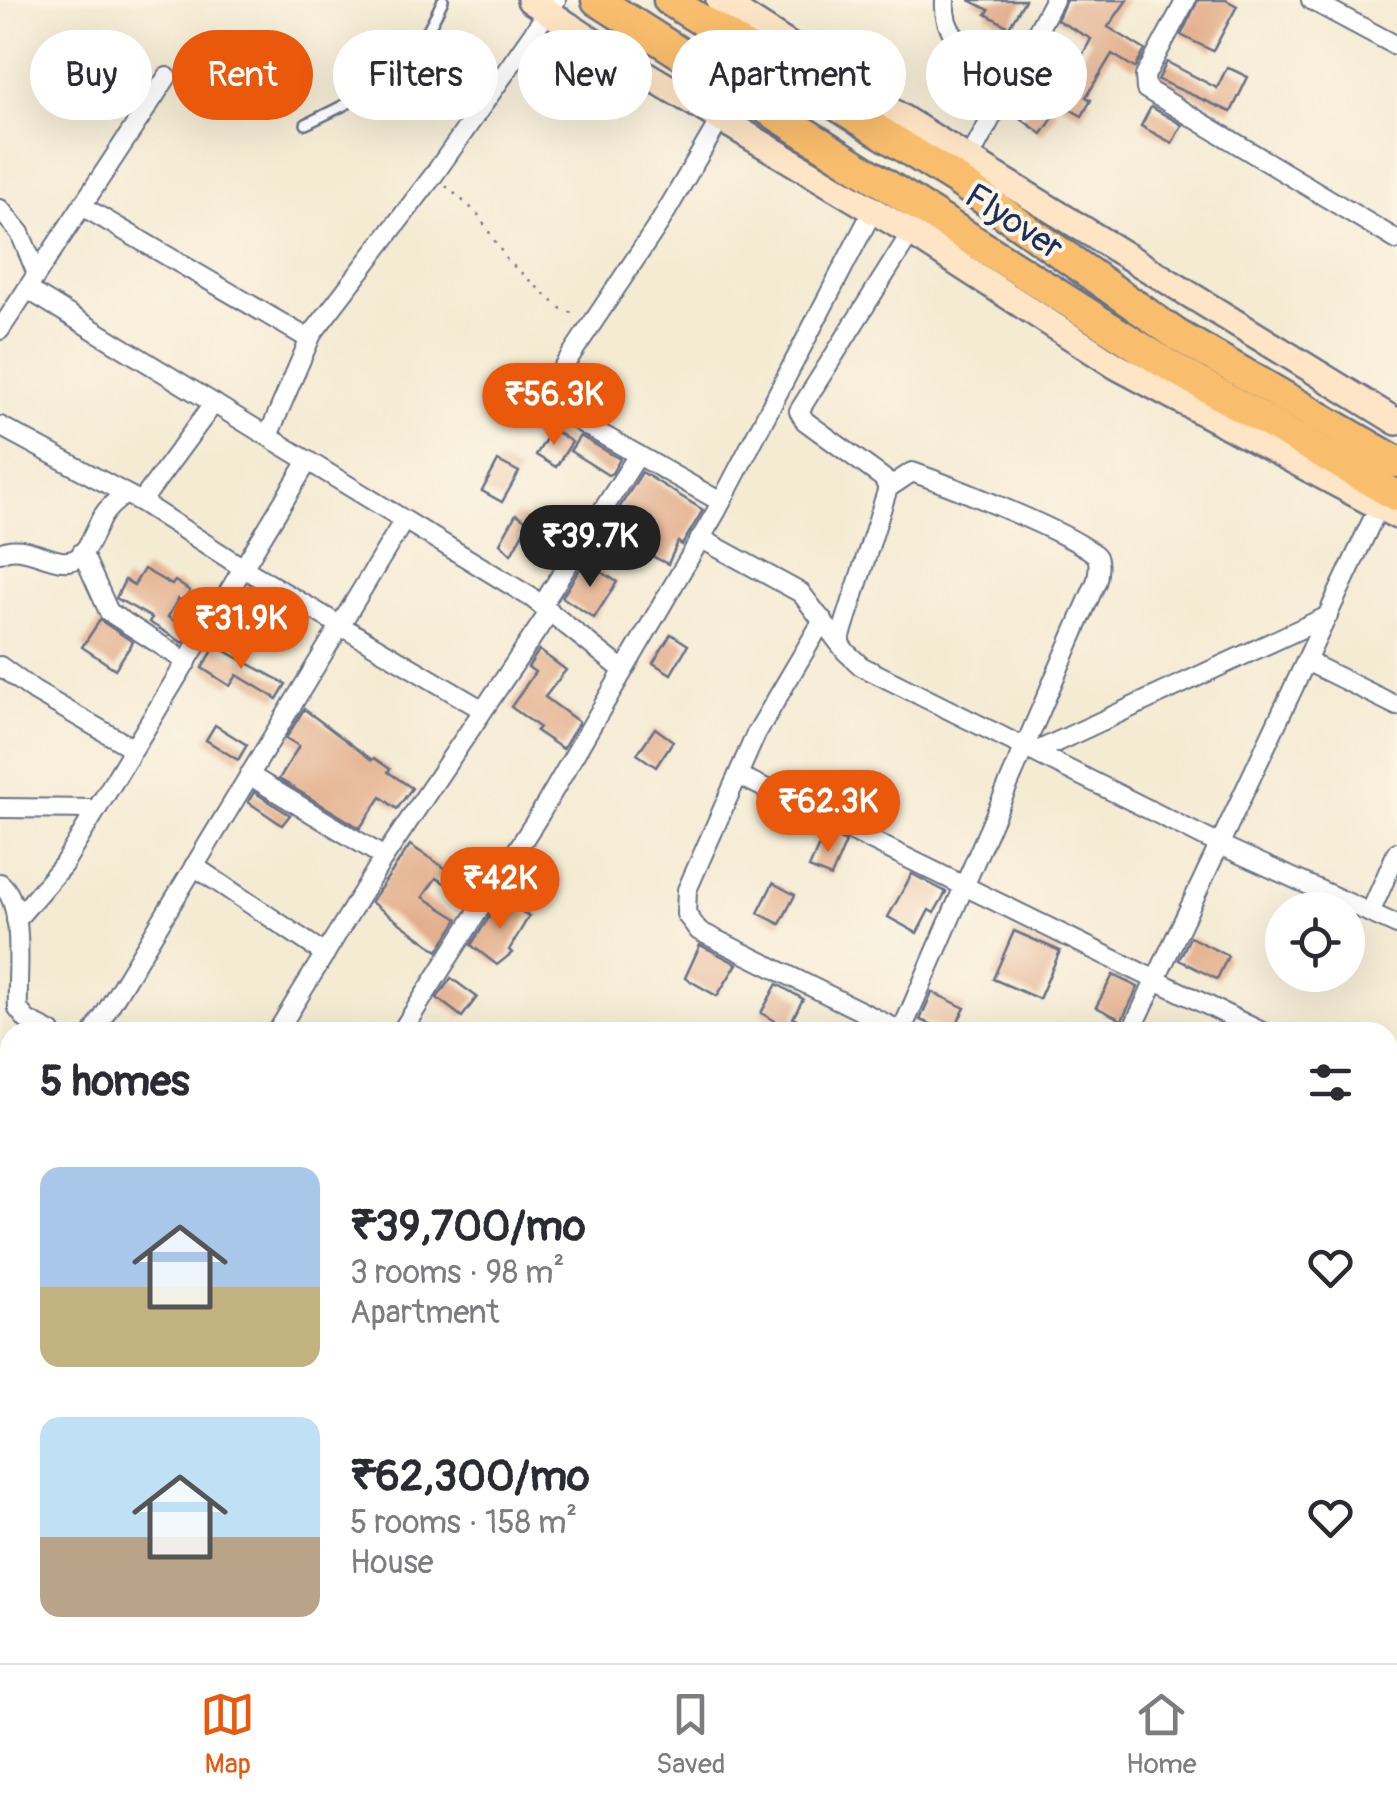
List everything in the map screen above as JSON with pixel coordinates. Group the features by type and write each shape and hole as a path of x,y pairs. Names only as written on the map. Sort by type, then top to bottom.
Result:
{"highway":[{"name":"Flyover","path":"597,0 1170,348 1391,506"},
{"name":"Flyover","path":"669,0 963,170 1170,348 1397,462"}],"main road":[{"path":"719,0 963,170 1397,422"},
{"path":"545,4 672,86"},
{"path":"724,120 911,233 1116,366 1391,506"}],"street":[{"path":"945,0 944,14 950,30"},
{"path":"1039,30 1054,0"},
{"path":"1186,0 1145,76 1146,89 1397,240"},
{"path":"1311,0 1397,46"},
{"path":"268,436 309,340 432,176 545,4"},
{"path":"0,330 168,77"},
{"path":"720,120 660,222 551,385 552,402 559,410 721,502"},
{"path":"963,170 991,120"},
{"path":"82,206 309,340"},
{"path":"407,1022 540,814 721,502 872,210"},
{"path":"3,216 20,233 32,281 214,403 546,608 624,670"},
{"path":"888,488 883,478 805,421 799,411 911,233"},
{"path":"0,553 17,549 69,561 82,552 103,515 133,498 214,403"},
{"path":"0,426 133,498 483,710"},
{"path":"283,1022 384,857 483,710 638,455"},
{"path":"16,920 56,875 308,461"},
{"path":"838,642 888,488 912,472 1068,539 1094,553 1099,562 1096,580 1029,750 900,1022"},
{"path":"1137,1022 1328,616 1391,506"},
{"path":"100,1022 404,520"},
{"path":"700,538 792,587 861,666 1220,845 1397,925"},
{"path":"82,552 109,612 187,662"},
{"path":"1029,750 1328,616"},
{"path":"822,620 759,728 685,902 690,924 699,931 878,1022"},
{"path":"1306,661 1397,706"},
{"path":"0,666 134,749"},
{"path":"249,775 384,857"},
{"path":"738,775 1241,1022"},
{"path":"0,808 97,808"},
{"path":"1370,912 1397,852"},
{"path":"194,866 325,954"},
{"path":"0,883 14,900 18,1009 31,1022"}],"lane":[{"path":"306,124 378,88 405,64 429,30 443,0"}],"path":[{"path":"432,176 477,212 507,260 526,279 560,308 593,319"}],"building":[{"path":"969,0 1025,0 1009,27"},
{"path":"1066,0 1127,0 1108,27 1145,50 1135,68 1112,54 1087,95 1087,46 1091,39 1087,30 1075,30 1057,20"},
{"path":"1198,0 1226,0 1237,6 1213,51 1181,35"},
{"path":"1167,62 1217,88 1227,67 1248,77 1231,112 1158,80"},
{"path":"1151,107 1182,125 1172,143 1141,126"},
{"path":"1022,120 1052,120 1042,134"},
{"path":"552,429 572,442 556,467 536,455"},
{"path":"580,436 620,459 612,473 608,475 570,451"},
{"path":"498,461 519,472 502,502 482,491"},
{"path":"642,472 703,510 682,545 678,542 668,564 604,532"},
{"path":"516,514 529,522 511,554 500,543"},
{"path":"585,561 617,582 594,618 562,597"},
{"path":"144,569 190,591 184,602 178,599 168,617 190,630 183,643 149,622 152,618 116,598 125,580 134,585"},
{"path":"233,610 271,631 263,646 225,625"},
{"path":"100,620 133,642 115,669 82,647"},
{"path":"671,634 688,645 671,674 653,663"},
{"path":"216,646 286,684 277,699 237,675 230,686 202,668"},
{"path":"539,650 566,670 545,697 579,722 563,749 511,707 535,672 528,667"},
{"path":"304,709 412,788 397,809 381,797 360,828 279,779 299,746 286,738"},
{"path":"215,725 247,745 238,760 206,740"},
{"path":"655,728 673,741 656,767 637,754"},
{"path":"254,792 290,815 282,825 248,802"},
{"path":"825,832 846,842 831,877 809,868"},
{"path":"410,845 448,870 453,862 483,881 471,899 436,878 423,897 458,919 438,951 371,902"},
{"path":"912,874 946,892 934,913 929,910 917,933 888,917"},
{"path":"773,883 795,895 780,924 758,913"},
{"path":"501,899 529,916 509,950 512,953 497,965 471,945"},
{"path":"1014,931 1060,951 1039,999 993,979"},
{"path":"1190,937 1228,956 1217,979 1179,960"},
{"path":"700,945 737,964 717,996 685,978"},
{"path":"1113,975 1138,987 1122,1020 1096,1007"},
{"path":"451,978 477,997 462,1017 437,998"},
{"path":"777,984 803,999 793,1018 796,1022 777,1022 761,1013"},
{"path":"932,992 965,1008 957,1022 920,1020"}]}
